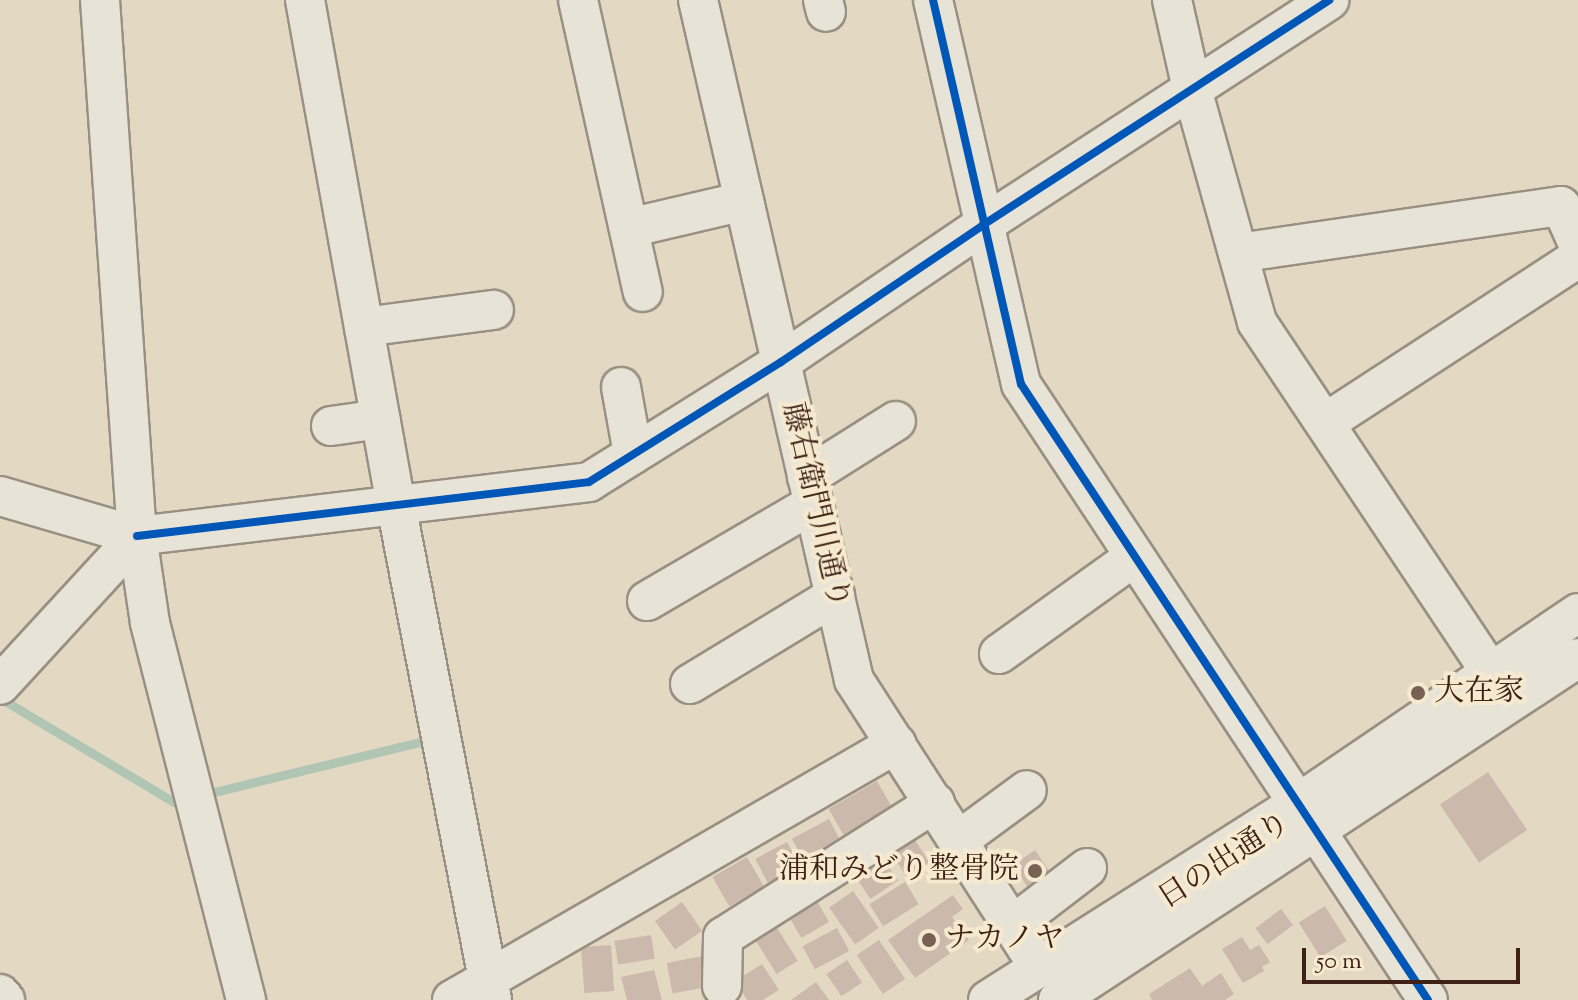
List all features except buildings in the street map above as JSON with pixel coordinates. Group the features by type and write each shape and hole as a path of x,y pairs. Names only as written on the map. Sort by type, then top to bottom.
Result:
{"street":[{"path":"100,0 137,536 150,623 246,1000"},
{"path":"305,0 396,505 490,989"},
{"path":"578,0 643,292"},
{"name":"藤右衛門川通り","path":"698,0 854,680 1039,967"},
{"path":"933,0 1021,384 1428,1000"},
{"path":"1172,0 1192,89 1257,322 1490,671"},
{"path":"0,496 137,536 589,482 781,362 983,225 1329,0"},
{"path":"629,228 744,201"},
{"path":"1238,253 1561,206 1578,244"},
{"path":"1325,423 1578,258"},
{"path":"364,327 494,310"},
{"path":"621,387 633,454"},
{"path":"331,426 381,419"},
{"path":"647,601 810,490 896,421"},
{"path":"0,685 137,536"},
{"path":"999,654 1134,557"},
{"path":"690,684 835,596"},
{"name":"日の出通り","path":"1060,1000 1308,816 1490,671 1578,613"},
{"name":"日の出通り","path":"988,1000 1039,967 1308,816 1578,658"},
{"path":"452,1000 490,989 896,744"},
{"path":"959,840 1027,790"},
{"path":"722,986 723,937 935,803"},
{"path":"1014,924 1087,868"},
{"path":"0,994 5,1000"}],"waterway":[{"path":"0,698 174,802 188,799"},
{"path":"202,795 428,740"}],"cycle path":[{"path":"933,0 1021,384 1428,1000"},
{"path":"137,536 589,482 781,362 983,225 1329,0"}],"place":[{"name":"大在家","path":"1418,693"},
{"name":"浦和みどり整骨院","path":"1035,871"},
{"name":"ナカノヤ","path":"929,940"}]}
